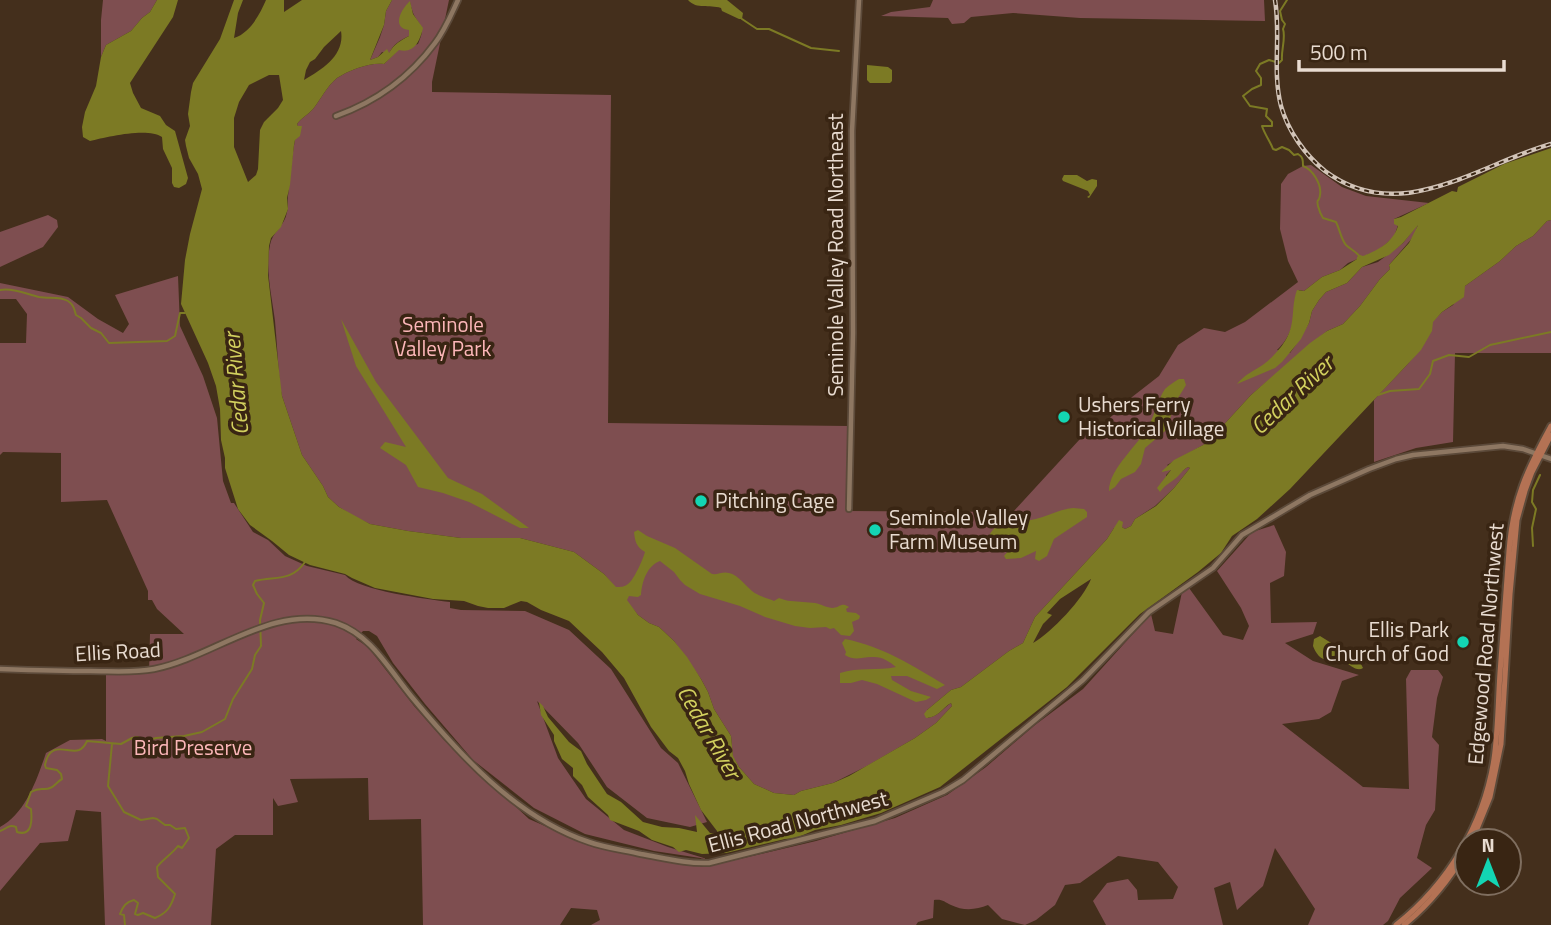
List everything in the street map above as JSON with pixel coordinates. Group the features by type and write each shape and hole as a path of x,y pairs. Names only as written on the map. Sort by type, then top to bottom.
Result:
{"main road":[{"name":"Edgewood Road Northwest","path":"1396,925 1430,894 1455,860 1486,795 1496,743 1513,519 1521,486 1551,426"},
{"name":"Edgewood Road Northwest","path":"1478,827 1490,797 1501,744 1517,520 1538,454 1551,435"},
{"path":"1404,925 1422,910 1453,872"}],"street":[{"path":"336,116 374,99 413,68 435,44 458,0"},
{"name":"Seminole Valley Road Northeast","path":"849,509 853,333 852,131 859,0"},
{"name":"Ellis Road Northwest","path":"272,624 299,618 320,619 341,625 358,634 476,768 507,796 554,826 597,845 693,863 709,863 875,821 958,784 1083,680 1149,612 1213,568 1242,535 1310,495 1369,469 1413,455 1503,446 1523,449 1551,459"},
{"name":"Ellis Road","path":"0,670 144,670 180,662 272,624"}],"green space":[{"path":"103,0 157,0 150,12 131,31 106,45 101,57 101,20"},
{"name":"Seminole Valley Park","path":"392,0 449,0 432,92 611,95 608,423 848,426 847,511 1013,512 1080,439 1109,419 1123,404 1159,376 1178,345 1204,328 1225,332 1245,322 1298,282 1288,261 1280,229 1281,184 1288,174 1303,166 1311,165 1342,187 1366,196 1429,203 1394,219 1398,225 1394,237 1379,250 1322,277 1304,291 1299,290 1292,327 1277,350 1290,353 1309,323 1312,311 1326,292 1347,283 1362,267 1378,262 1403,243 1418,224 1414,236 1389,265 1390,269 1343,324 1327,331 1251,395 1207,443 1167,465 1172,469 1166,475 1167,483 1190,468 1174,488 1155,506 1135,519 1131,526 1125,529 1114,528 1035,617 1023,643 961,687 951,690 927,710 928,718 938,714 951,703 952,706 936,723 867,766 833,783 794,795 774,793 754,784 739,767 733,757 731,736 714,709 701,679 674,641 659,627 638,615 604,574 574,552 520,538 461,538 370,524 339,507 328,497 302,455 280,386 269,273 270,245 288,210 297,124 313,109 337,78 360,67 384,64 399,49 418,44 422,28 410,2 409,36 397,43 389,54 382,52 370,60"},
{"path":"933,0 1264,0 1265,21 1080,18 1013,13 971,17 964,23 952,24 948,18 881,16 891,12 930,7"},
{"path":"48,215 57,220 58,227 43,247 0,267 0,232"},
{"path":"1551,220 1551,353 1455,353 1453,442 1416,448 1374,462 1374,400 1418,352 1432,322 1453,305 1465,286"},
{"name":"Bird Preserve","path":"178,276 180,326 203,376 217,418 223,481 231,503 234,503 253,532 268,540 285,556 307,566 345,575 364,586 450,602 450,608 461,610 525,611 569,630 611,669 661,748 678,763 707,822 690,827 647,818 607,787 578,743 537,701 558,758 586,799 624,830 707,859 654,851 585,834 534,808 473,760 393,663 377,636 363,631 356,639 368,647 444,740 529,819 593,847 705,867 816,841 895,818 947,795 986,767 1083,689 1151,614 1155,631 1173,634 1182,592 1189,588 1223,635 1243,640 1249,626 1241,608 1217,571 1252,532 1274,525 1286,552 1284,576 1270,583 1271,623 1317,622 1313,634 1285,643 1313,661 1359,675 1342,681 1331,712 1319,719 1282,724 1363,787 1409,789 1406,679 1411,670 1438,670 1443,677 1437,698 1432,737 1439,745 1435,810 1426,825 1417,858 1432,868 1400,898 1383,925 1308,925 1315,909 1275,848 1263,886 1237,910 1230,882 1214,888 1223,925 1106,925 1093,901 1107,883 1128,879 1137,890 1138,900 1173,899 1178,887 1158,862 1118,856 1080,883 1065,885 1055,905 1025,925 1002,919 988,905 965,909 934,900 933,918 916,925 591,925 600,920 597,910 571,908 560,925 423,925 421,819 369,820 368,778 290,779 298,802 278,806 273,798 273,835 235,835 216,849 211,925 105,925 101,812 76,810 68,841 40,843 0,891 0,827 24,804 46,753 70,740 106,741 106,674 149,673 150,634 184,634 157,609 152,600 148,600 148,591 107,500 61,502 61,453 3,452 0,455 0,343 26,343 27,314 16,299 0,299 0,283 68,297 123,333 129,324 115,295"}],"water":[{"path":"157,0 178,0 173,17 130,83 141,108 160,116 166,125 175,131 188,178 186,184 179,188 172,183 172,168 163,149 162,137 137,133 90,141 83,137 85,112 96,86 106,45 131,31 150,12"},
{"name":"Cedar River","path":"234,0 243,0 234,38 250,27 266,0 284,0 284,12 302,0 392,0 370,60 387,49 389,53 395,45 409,36 409,30 400,26 399,18 410,1 413,14 423,28 418,42 409,50 399,50 384,64 360,67 337,78 313,109 297,124 302,126 294,145 288,209 269,246 268,275 282,396 302,455 328,497 339,507 370,524 461,538 520,538 574,552 604,574 616,587 630,582 645,552 638,546 634,535 638,530 675,548 712,574 732,574 754,593 774,601 779,598 831,608 843,605 849,607 847,612 860,616 852,622 854,631 850,636 841,635 834,628 795,626 700,594 685,585 660,561 652,566 646,575 641,595 629,596 627,600 638,615 659,627 687,657 731,736 733,756 739,767 754,784 774,793 794,795 833,783 915,738 936,723 952,706 951,703 930,718 926,718 924,714 927,710 951,690 961,687 1023,643 1035,617 1107,539 1119,520 1123,522 1122,527 1125,529 1131,526 1135,519 1156,506 1190,468 1184,469 1160,492 1157,488 1171,470 1161,472 1174,460 1207,443 1251,395 1310,343 1343,324 1390,269 1389,265 1409,243 1418,225 1389,255 1362,267 1347,283 1326,292 1312,311 1301,339 1282,362 1275,368 1237,384 1269,360 1283,344 1292,324 1297,290 1304,291 1360,255 1369,254 1385,245 1398,226 1394,224 1394,219 1452,191 1457,192 1458,187 1504,164 1551,148 1551,220 1465,286 1464,297 1442,312 1433,322 1432,331 1421,350 1290,489 1257,519 1232,536 1221,553 1140,614 1067,687 940,787 881,813 815,830 796,838 726,853 702,854 686,850 679,852 639,831 610,820 573,776 573,768 562,759 554,735 541,715 539,702 569,742 581,751 607,794 621,802 643,822 697,832 695,815 710,833 718,834 701,810 678,758 669,751 651,727 624,678 602,652 569,621 527,602 521,601 504,608 488,608 464,601 433,599 375,588 345,574 310,565 289,555 250,525 238,509 225,468 216,386 181,304 185,260 202,189 198,174 189,158 185,140 190,126 188,114 191,92 193,83 220,39","holes":["341,31 340,47 336,54 325,66 304,80 310,62","269,75 279,75 283,100 260,130 258,169 248,182 234,147 234,118 249,85","1091,579 1066,614 1033,643 1043,624 1052,615 1047,613 1060,599"]},
{"path":"688,0 727,0 743,13 742,19 722,11 721,8 699,6"},
{"path":"867,65 888,67 892,70 892,81 870,83 867,80"},
{"path":"1064,175 1077,175 1087,181 1097,180 1097,186 1089,198 1088,191 1063,181"},
{"path":"341,319 376,382 448,478 482,494 529,528 520,528 469,502 418,487 406,465 380,448 385,442 406,447 356,366"},
{"path":"1179,379 1184,379 1186,385 1165,431 1145,448 1141,464 1135,472 1121,479 1109,491 1114,474 1144,433 1165,389"},
{"path":"1073,508 1084,509 1087,517 1054,539 1047,556 1039,561 1035,559 1036,551 1021,558 1006,559 1004,556 1017,546 1014,541 988,538 997,527"},
{"path":"1320,636 1349,654 1363,668 1356,669 1345,662 1338,663 1320,657 1313,646 1314,639"},
{"path":"845,639 885,652 945,685 937,689 907,676 891,676 892,680 911,691 931,697 916,702 862,680 840,683 840,673 896,667 880,658 845,655 842,643"}],"waterway":[{"path":"1287,0 1280,11 1285,24 1282,60 1279,63 1269,60 1260,64 1256,71 1261,78 1261,85 1243,96 1250,106 1267,109 1266,116 1272,126 1262,126 1273,149 1282,147 1301,156 1303,166 1318,182 1320,195 1317,203 1322,217 1336,222 1344,243 1360,257"},
{"path":"742,19 757,29 769,29 811,48 839,51"},
{"path":"0,290 68,301 76,315 101,333 109,343 167,341 175,336 180,313 185,313"},
{"path":"1378,395 1390,391 1419,389 1430,374 1433,361 1449,355 1469,357 1490,345 1551,332"},
{"path":"1533,546 1532,528 1536,509 1532,502 1533,490 1540,475"},
{"path":"0,831 11,826 16,827 17,832 29,830 31,809 26,806 31,792 52,787 62,779 57,770 46,768 45,765 47,757 55,750 79,750 87,741 121,744 137,737 146,741 184,736 202,732 225,719 233,699 252,669 255,655 261,646 260,620 264,603 253,585 255,581 289,575 305,562"},
{"path":"112,744 108,786 124,812 141,820 153,818 176,829 185,828 189,838 182,848 178,846 157,867 158,877 175,894 168,909 155,918 143,913 138,915 135,914 138,903 131,901 120,914 124,915 125,925"}],"railway":[{"path":"1275,0 1278,93 1284,115 1298,142 1311,158 1325,171 1353,187 1382,193 1410,193 1467,177 1551,144"}],"place":[{"name":"Ushers Ferry Historical Village","path":"1064,417"},
{"name":"Pitching Cage","path":"701,501"},
{"name":"Seminole Valley Farm Museum","path":"875,530"},
{"name":"Ellis Park Church of God","path":"1463,642"}]}
